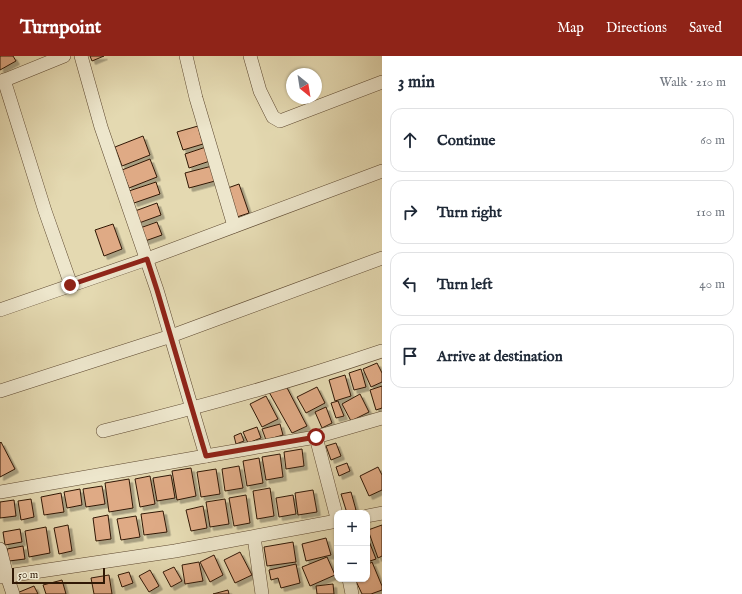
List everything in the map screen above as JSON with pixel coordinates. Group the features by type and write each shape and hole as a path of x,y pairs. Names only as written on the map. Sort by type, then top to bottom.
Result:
{"street":[{"path":"64,56 2,81 71,285"},
{"path":"81,56 102,127 147,259 206,456"},
{"path":"186,56 196,98 234,226"},
{"path":"250,56 260,91 273,117 280,121 382,82"},
{"path":"0,310 147,259 382,171"},
{"path":"0,391 171,336 382,258"},
{"path":"102,431 193,409 325,370 382,351"},
{"path":"0,492 316,437 382,418"},
{"path":"316,437 335,510"},
{"path":"370,515 382,513"},
{"path":"4,577 175,551 334,522"},
{"path":"254,537 262,594"},
{"path":"0,549 4,577 13,594"},
{"path":"350,582 352,594"}],"building":[{"path":"0,56 13,56 16,61 0,70"},
{"path":"90,56 104,56 92,61"},
{"path":"198,126 203,144 183,150 177,132"},
{"path":"143,136 150,155 122,166 115,147"},
{"path":"206,147 210,161 189,168 185,154"},
{"path":"150,159 157,177 129,188 122,170"},
{"path":"212,166 215,181 189,188 185,173"},
{"path":"156,182 160,194 134,203 129,191"},
{"path":"239,184 249,213 234,218 225,189"},
{"path":"157,203 161,215 139,223 135,211"},
{"path":"157,222 162,235 145,241 140,228"},
{"path":"113,224 122,249 104,256 95,230"},
{"path":"377,363 382,373 382,382 371,387 363,369"},
{"path":"361,369 366,387 354,390 349,373"},
{"path":"345,375 351,396 335,401 329,380"},
{"path":"285,384 307,426 292,433 269,392"},
{"path":"382,386 382,408 376,410 370,390"},
{"path":"317,387 325,403 306,413 297,397"},
{"path":"360,394 369,412 351,421 342,404"},
{"path":"266,396 278,419 262,427 250,404"},
{"path":"338,401 344,416 336,418 331,403"},
{"path":"326,407 332,423 322,428 315,412"},
{"path":"280,424 283,435 266,440 262,429"},
{"path":"257,427 261,438 248,443 243,432"},
{"path":"241,433 244,441 236,444 234,436"},
{"path":"1,442 15,469 0,477 0,443"},
{"path":"336,443 341,456 331,460 326,446"},
{"path":"302,449 304,466 286,469 284,452"},
{"path":"280,454 283,477 266,480 262,457"},
{"path":"259,458 263,483 247,486 243,461"},
{"path":"347,463 350,471 339,476 336,467"},
{"path":"239,466 243,488 225,491 222,469"},
{"path":"378,467 382,475 382,490 369,496 360,476"},
{"path":"191,468 196,496 177,500 172,471"},
{"path":"216,469 220,494 201,497 197,472"},
{"path":"171,475 175,498 157,501 153,478"},
{"path":"150,476 155,504 140,507 135,479"},
{"path":"129,479 133,508 109,512 105,483"},
{"path":"102,486 105,504 86,507 83,489"},
{"path":"270,488 274,516 257,519 253,491"},
{"path":"80,489 82,505 67,508 64,492"},
{"path":"313,490 317,512 298,515 295,493"},
{"path":"351,492 356,510 346,510 341,494"},
{"path":"61,493 64,512 44,515 41,497"},
{"path":"246,495 250,523 234,526 229,498"},
{"path":"293,495 296,514 279,517 276,498"},
{"path":"31,499 34,517 21,520 18,501"},
{"path":"225,499 229,524 210,527 206,502"},
{"path":"14,500 16,516 0,518 0,502"},
{"path":"203,506 207,528 191,531 186,510"},
{"path":"163,511 167,532 144,535 141,514"},
{"path":"108,515 111,539 96,541 93,518"},
{"path":"136,516 140,537 121,540 117,519"},
{"path":"68,525 72,551 59,554 54,528"},
{"path":"382,525 382,556 378,558 370,536 370,529"},
{"path":"46,527 50,553 29,557 25,531"},
{"path":"20,529 22,542 5,545 3,532"},
{"path":"326,538 331,555 306,561 302,544"},
{"path":"293,542 296,562 267,566 264,547"},
{"path":"370,544 376,559 370,561"},
{"path":"23,546 25,559 9,561 7,549"},
{"path":"240,552 252,575 235,583 224,560"},
{"path":"214,555 223,575 210,582 200,562"},
{"path":"327,557 334,575 310,586 302,567"},
{"path":"199,562 203,581 185,584 182,565"},
{"path":"372,562 382,586 382,590 371,594 362,594 356,582 370,582 370,563"},
{"path":"296,564 300,583 281,588 278,578 271,580 269,570"},
{"path":"174,567 182,581 171,587 163,572"},
{"path":"150,570 159,586 149,592 139,576"},
{"path":"129,572 133,583 122,587 118,575"},
{"path":"109,575 112,594 94,594 91,578"},
{"path":"62,580 66,594 46,594 43,585"},
{"path":"333,584 334,594 317,594 316,586"},
{"path":"34,586 38,594 17,593"},
{"path":"228,590 229,594 213,594"}],"route":[{"path":"70,285 147,259 206,456 316,437"}]}
